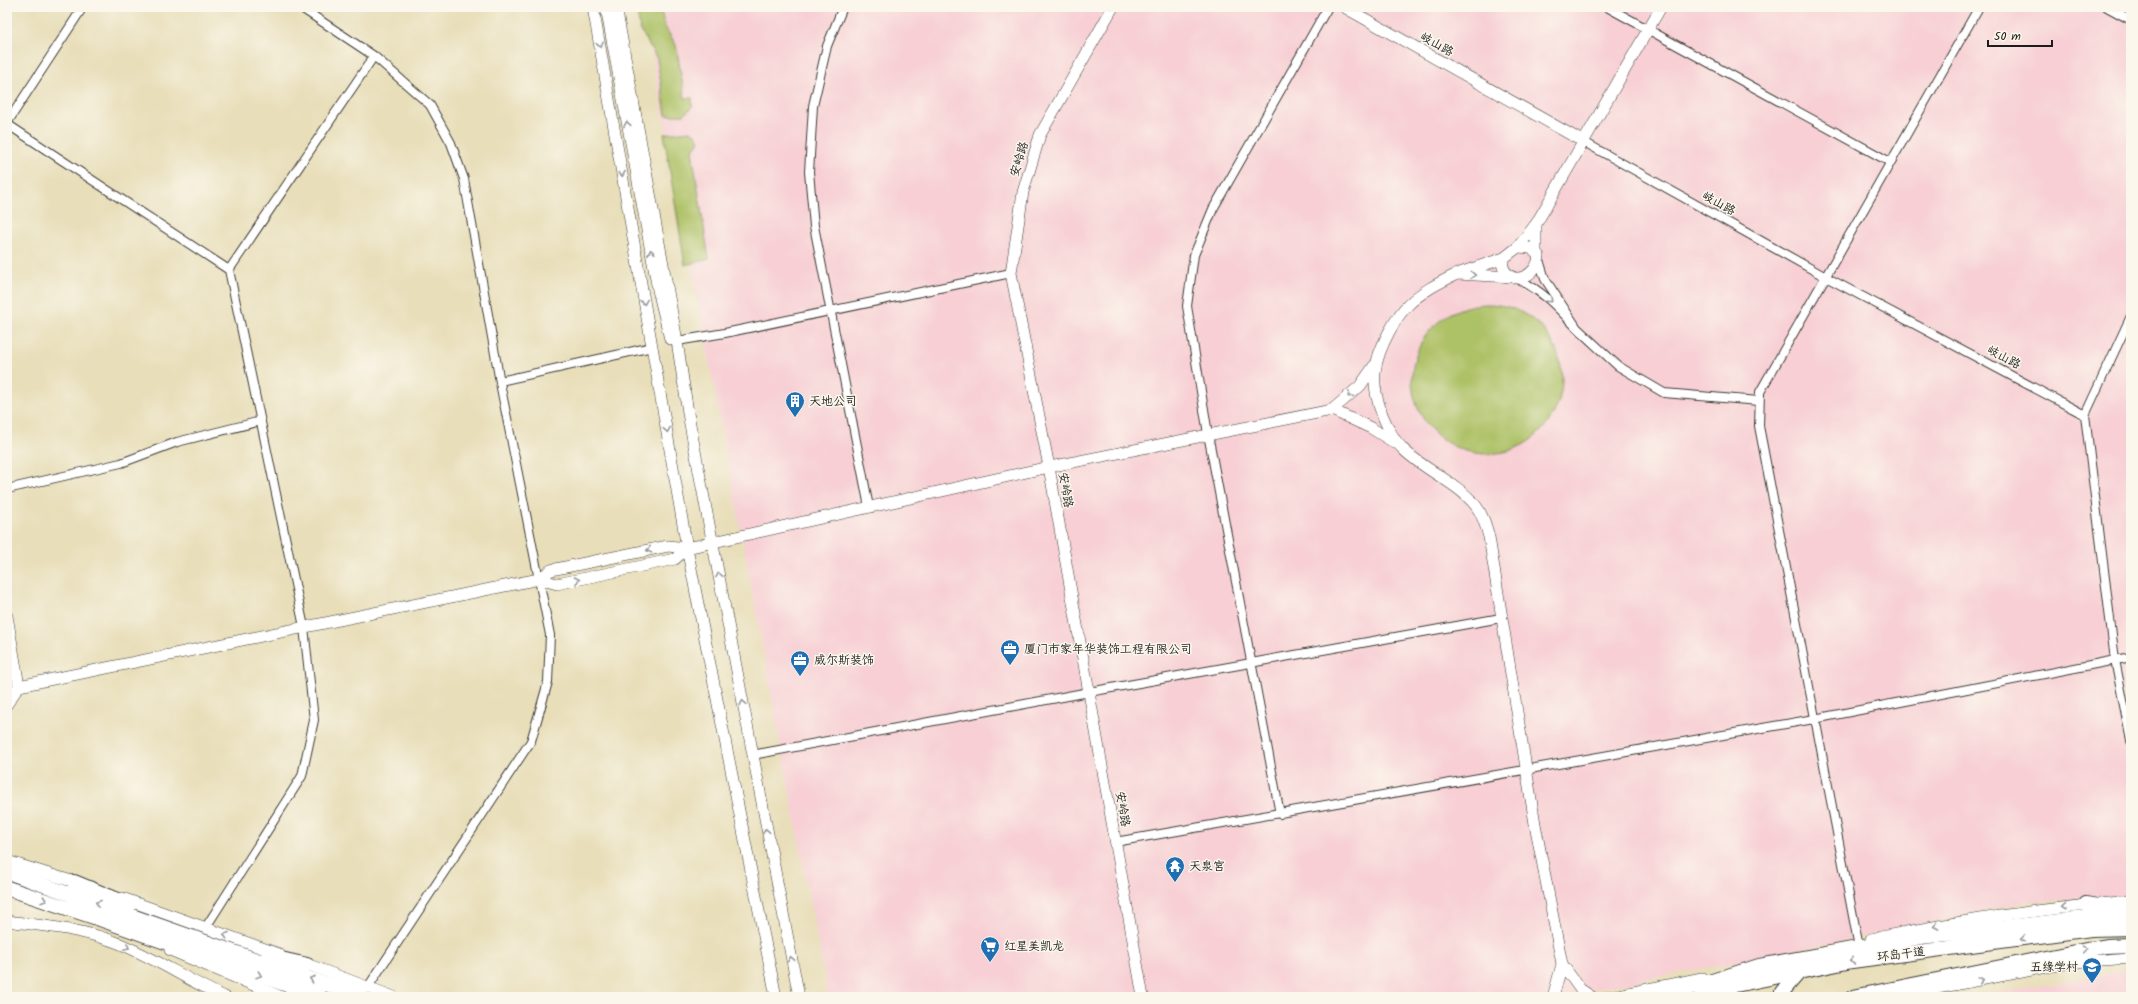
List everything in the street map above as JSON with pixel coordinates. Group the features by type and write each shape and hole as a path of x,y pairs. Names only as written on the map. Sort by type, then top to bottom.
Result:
{"highway":[{"path":"7,872 197,939 365,992"},
{"path":"74,882 152,914 197,939 307,965"},
{"path":"7,888 100,919 321,997"},
{"path":"2086,904 2131,912"},
{"path":"1662,997 1759,966 1922,937 2085,918 2131,916"},
{"name":"环岛干道","path":"1674,997 1852,961 2048,936 2091,929 2131,928"},
{"path":"1853,997 2099,948 2131,945"},
{"path":"1784,997 1782,992 1800,971"},
{"path":"1719,988 1737,997"}],"main road":[{"path":"593,7 687,548 776,997"},
{"path":"606,7 658,290 689,419"},
{"path":"616,7 677,341 689,419 799,997"},
{"name":"安岭路","path":"1113,7 1040,135 1023,192 1010,273 1049,467 1143,997"},
{"name":"岐山路","path":"1344,7 1584,142"},
{"path":"19,686 539,579 552,570 668,546 687,548 1049,467 1332,410 1360,386 1375,365 1382,346 1394,323 1406,306 1424,291 1456,274 1504,258 1518,247 1536,224 1661,7"},
{"path":"1456,274 1515,278 1528,276 1537,256 1536,224"},
{"path":"1518,247 1531,248 1537,256"},
{"path":"1504,258 1502,264 1503,269 1515,278"},
{"path":"1375,365 1376,399 1388,428 1400,447"},
{"path":"1332,410 1371,428 1400,447 1416,462 1463,493 1476,506 1484,522 1489,536 1535,824 1562,964 1580,989 1592,997"},
{"path":"7,616 19,686 7,704"},
{"path":"7,861 206,927 307,965 365,992 394,997"},
{"path":"1609,997 1759,966 1858,942 1954,922 2086,904 2131,901"},
{"path":"100,919 282,997"},
{"path":"7,921 67,928 117,943 165,965 225,997"},
{"path":"1902,997 1943,987 2074,962 2131,958"},
{"path":"1553,997 1562,964"}],"street":[{"path":"84,7 7,123 229,270 304,627 314,720 302,776 206,927"},
{"path":"300,7 374,56 430,105 451,143 464,179 500,381 550,635 548,682 531,741 365,992"},
{"path":"843,7 827,46 813,106 809,172 814,226 869,507"},
{"path":"1280,814 1208,434 1187,306 1194,255 1213,209 1328,7"},
{"path":"1607,7 1890,162"},
{"path":"1858,942 1759,426 1760,392 1824,276 1979,7"},
{"path":"2107,7 2131,20"},
{"path":"229,270 374,56"},
{"name":"岐山路","path":"1584,142 1824,276 2085,415"},
{"path":"1537,256 1546,279 1577,328"},
{"path":"677,341 831,311 1010,273"},
{"path":"1515,278 1536,288 1551,300 1577,328 1618,366 1664,393 1759,401"},
{"path":"2131,316 2085,415 2115,660 2131,741"},
{"path":"500,381 652,347"},
{"path":"7,489 121,463 177,442 261,421"},
{"path":"752,755 1089,692 1501,618"},
{"path":"1115,842 1527,771 1814,719 2131,657"}],"shaded area":[{"path":"643,7 2131,7 2131,896 2027,902 1830,944 1553,997 828,997"},
{"name":"五缘学村","path":"2131,970 2131,997 1975,997"}],"green space":[{"path":"636,7 660,7 665,27 676,45 685,98 692,98 692,107 684,115 666,115 657,59 640,29"},
{"path":"690,131 696,135 699,141 692,151 709,259 685,265 664,134"},
{"path":"1487,304 1509,307 1529,317 1540,326 1549,337 1559,357 1562,379 1559,401 1549,421 1540,432 1529,441 1509,451 1487,454 1465,451 1445,441 1434,432 1425,421 1415,401 1412,379 1415,357 1425,337 1434,326 1445,317 1465,307"}],"place":[{"name":"天地公司","path":"795,418"},
{"name":"厦门市家年华装饰工程有限公司","path":"1010,666"},
{"name":"威尔斯装饰","path":"800,677"},
{"name":"天泉宫","path":"1175,883"},
{"name":"红星美凯龙","path":"990,963"},
{"name":"五缘学村","path":"2092,984"}]}
